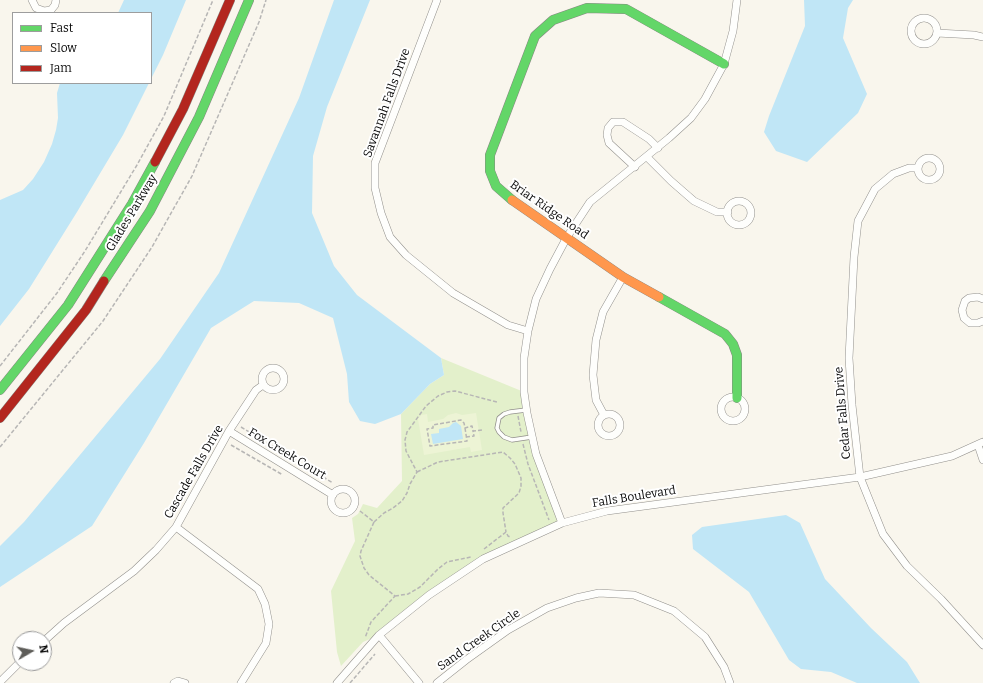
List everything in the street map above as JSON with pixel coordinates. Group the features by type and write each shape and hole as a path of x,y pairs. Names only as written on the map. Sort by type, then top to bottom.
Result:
{"main road":[{"name":"Glades Parkway","path":"0,390 68,305 132,204 183,109 230,0"},
{"name":"Glades Parkway","path":"0,418 86,310 150,211 199,117 249,0"},
{"name":"Briar Ridge Road","path":"724,64 626,9 587,8 553,20 535,36 490,155 490,171 496,186 506,196 568,237 623,277 725,334 733,344 737,355 737,398"}],"street":[{"path":"32,0 36,8 44,11 51,10 55,5 56,0"},
{"name":"Savannah Falls Drive","path":"437,0 375,163 375,188 381,213 390,237 406,255 453,293 508,325 528,331"},
{"path":"562,524 536,454 526,410 524,392 524,358 528,331 536,300 550,269 590,202 658,148 691,118 705,99 724,64 733,32 737,0"},
{"path":"937,33 974,35 983,37"},
{"path":"635,166 609,143 606,135 608,128 613,122 623,122 649,139 658,148"},
{"path":"647,157 694,201 717,212 728,212"},
{"name":"Cedar Falls Drive","path":"918,168 909,168 893,174 881,184 875,190 858,221 854,257 849,358 852,405 860,477 883,534 907,566 942,599 983,645"},
{"path":"604,416 596,400 593,375 596,340 603,312 623,277"},
{"path":"983,300 978,297 969,298 962,305 964,318 970,323 978,323 983,321"},
{"name":"Cascade Falls Drive","path":"52,634 64,623 134,571 156,550 176,527 229,431 256,390 263,385"},
{"name":"Fox Creek Court","path":"229,431 333,495"},
{"path":"981,444 983,460"},
{"name":"Falls Boulevard","path":"337,683 379,635 429,595 483,559 562,524 607,511 860,477 952,456 981,444"},
{"path":"176,527 258,590 265,604 269,624 266,643 241,683"},
{"name":"Sand Creek Circle","path":"437,683 508,630 547,608 576,598 598,593 634,595 674,611 705,637 724,666 730,683"},
{"path":"379,635 419,683"},
{"path":"0,682 12,670"},
{"path":"174,683 178,681 185,683"}],"lane":[{"path":"526,410 504,414 499,418 497,428 504,437 512,440 532,437"}],"path":[{"path":"0,366 57,293 86,250 137,165 164,116 213,0"},
{"path":"417,472 406,451 405,440 407,432 426,406 438,396 447,392 455,391 497,402"},
{"path":"461,420 464,423 465,428 467,441 430,446 427,429 433,428 433,425 461,420"},
{"path":"234,424 333,483"},
{"path":"465,428 472,426 474,436 466,437"},
{"path":"473,431 483,430"},
{"path":"224,441 284,475"},
{"path":"363,642 371,622 395,596 369,575 362,562 361,550 374,522 402,501 417,472 438,462 450,459 503,452 515,464 521,478 519,493 503,508 502,513 506,532"},
{"path":"360,511 374,522"},
{"path":"350,683 375,654"}],"green space":[{"path":"441,358 524,392 527,413 562,523 483,559 379,635 363,642 341,666 337,652 331,591 355,541 352,518 358,514 363,504 377,508 402,481 401,414 430,384 444,375"},
{"path":"456,413 462,415 476,413 482,450 471,452 470,447 424,455 418,419 421,415 427,414 428,422 443,419 448,415"}],"water":[{"path":"124,0 186,0 152,77 152,12 118,12"},
{"path":"334,0 370,0 327,107 313,156 312,213 334,266 357,295 441,358 444,375 430,384 401,414 375,424 360,421 349,402 347,374 333,318 299,303 254,301 211,328 144,443 92,526 0,587 0,546 24,522 160,359 219,273 299,98"},
{"path":"804,0 853,0 848,8 843,38 867,94 858,113 807,162 776,151 764,132 805,26"},
{"path":"60,84 148,84 123,135 77,212 29,289 0,326 0,200 23,190 33,179 44,162 56,130 58,118 57,93"},
{"path":"456,422 461,426 463,439 433,444 431,434 439,433 439,429 449,427"},
{"path":"786,515 800,523 825,579 871,628 907,662 920,683 857,683 831,672 801,669 789,660 749,592 693,549 692,535 702,527"}],"traffic: fast":[{"path":"104,281 150,211 199,117 249,0"},
{"path":"512,200 496,186 490,171 490,155 535,36 553,20 587,8 626,9 724,64"},
{"path":"0,390 68,305 132,204 155,162"},
{"path":"659,297 725,334 733,344 737,355 737,398"}],"traffic: slow":[{"path":"512,200 623,277 659,297"}],"traffic: jam":[{"path":"155,162 183,109 230,0"},
{"path":"0,418 86,310 104,281"}]}
